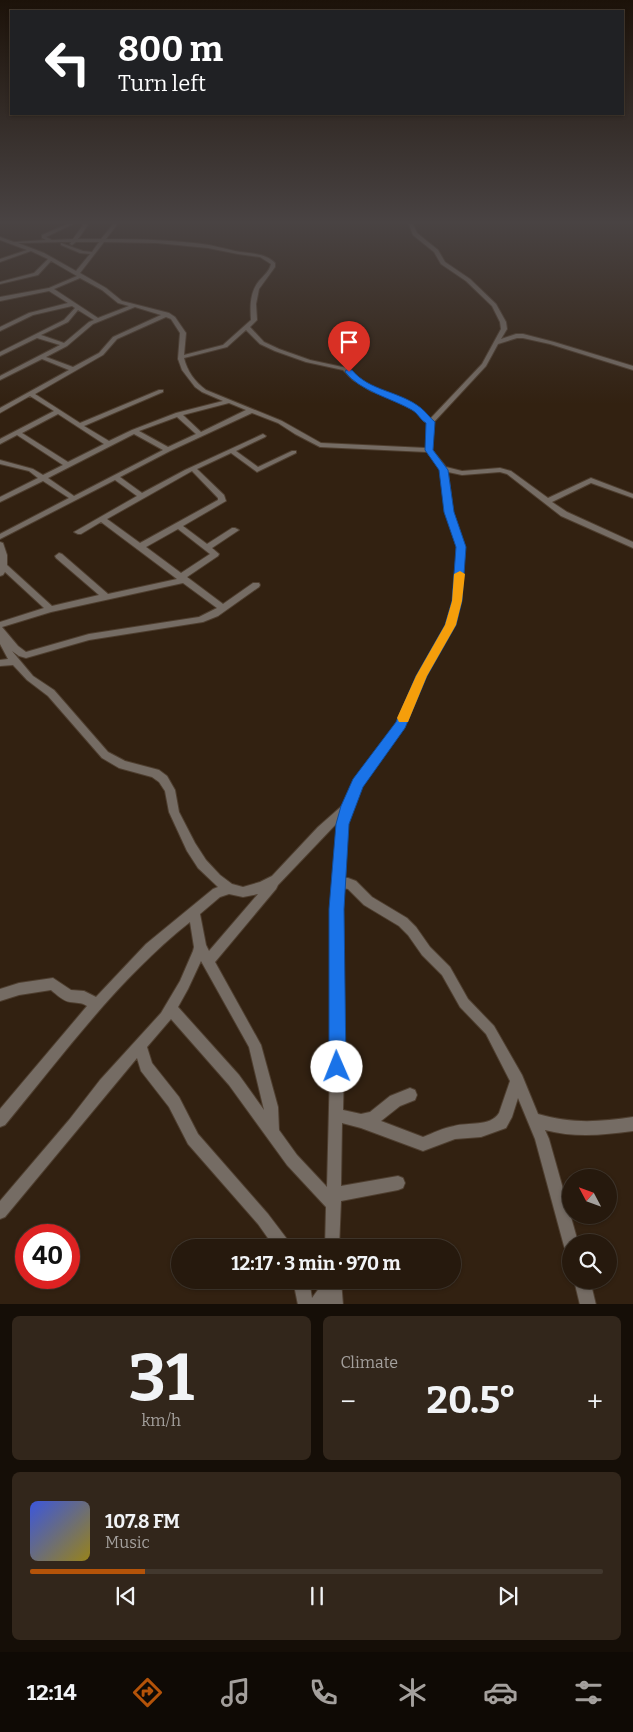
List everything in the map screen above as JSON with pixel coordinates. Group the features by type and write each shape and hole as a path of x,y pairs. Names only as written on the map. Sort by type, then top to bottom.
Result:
{"street":[{"path":"28,283 36,292"},
{"path":"3,297 50,289 62,283"},
{"path":"93,283 120,302 166,314 173,318 181,328 181,357 185,370 197,386 204,391 280,422 320,445 429,450"},
{"path":"181,357 225,346 247,327 254,320 252,301 260,283"},
{"path":"332,1239 337,1067 336,909 342,824 348,806 366,771 401,725 421,676 450,625 457,601 461,552 449,512 444,470 429,450 430,422 477,374 504,329 504,322 498,310 471,283"},
{"path":"50,289 97,320"},
{"path":"0,329 31,314 75,306"},
{"path":"0,354 66,321 75,306"},
{"path":"0,378 65,346 82,330 97,320 133,306"},
{"path":"0,411 101,354 115,338 166,314"},
{"path":"247,327 262,343 277,350 308,361 346,369 355,379 373,390 389,395 418,410 430,422"},
{"path":"38,336 65,346"},
{"path":"496,343 516,336 523,336 633,368"},
{"path":"42,357 74,370"},
{"path":"80,425 120,406 161,391"},
{"path":"31,394 108,444"},
{"path":"0,500 134,431 178,414 230,401"},
{"path":"0,537 168,450 252,410"},
{"path":"0,442 59,411"},
{"path":"178,414 200,434"},
{"path":"134,431 168,450"},
{"path":"18,433 68,465"},
{"path":"78,532 193,469 263,436"},
{"path":"231,450 257,470 294,452"},
{"path":"2,463 20,465 44,477 73,498"},
{"path":"140,547 222,501 222,497 193,469"},
{"path":"444,470 462,473 503,470 518,478 572,518 633,545"},
{"path":"115,477 142,496"},
{"path":"548,501 592,480 633,496"},
{"path":"102,519 223,608"},
{"path":"0,625 50,609 182,579 214,556 207,548 179,526"},
{"path":"207,548 235,530"},
{"path":"624,541 633,533"},
{"path":"0,545 3,550 2,570 50,609"},
{"path":"59,556 105,596"},
{"path":"0,630 8,637 16,651 26,655 88,637 200,620 223,608 256,585"},
{"path":"0,636 16,661 30,678 51,694 105,755 123,765 155,773 163,779 170,790 174,812 191,847 202,864 216,879 230,889 243,892 262,887 276,880"},
{"path":"0,664 16,661"},
{"path":"208,962 276,880 322,830 348,806"},
{"path":"338,883 352,885 368,901 403,922 446,972 464,1003 490,1030 517,1080 534,1120 551,1167 568,1234"},
{"path":"0,1120 97,1004 150,948 220,891 230,889"},
{"path":"194,912 194,921 200,947 255,1045 271,1107 272,1131"},
{"path":"0,1212 165,1017 198,957 200,947"},
{"path":"0,995 19,989 52,984 69,996 84,997 97,1004"},
{"path":"170,1008 234,1080 292,1160 332,1199"},
{"path":"140,1045 146,1066 174,1102 193,1139 278,1239"},
{"path":"336,1115 361,1121 424,1144 455,1132 494,1126 501,1123 505,1117 517,1080"},
{"path":"361,1121 371,1120 395,1102 410,1094"},
{"path":"534,1120 580,1131 633,1124"},
{"path":"332,1199 398,1183"},
{"path":"303,1289 306,1304"},
{"path":"317,1304 327,1289"},
{"path":"333,1289 334,1304"},
{"path":"584,1289 588,1304"}],"slow traffic":[{"path":"403,718 421,676 435,655 450,625 457,601 460,574"}],"route":[{"path":"337,1067 336,909 342,824 358,783 401,725 421,676 435,655 450,625 457,601 462,558 461,547 449,512 444,470 429,450 430,422 418,410 389,395 373,390 355,379 349,372"}]}
